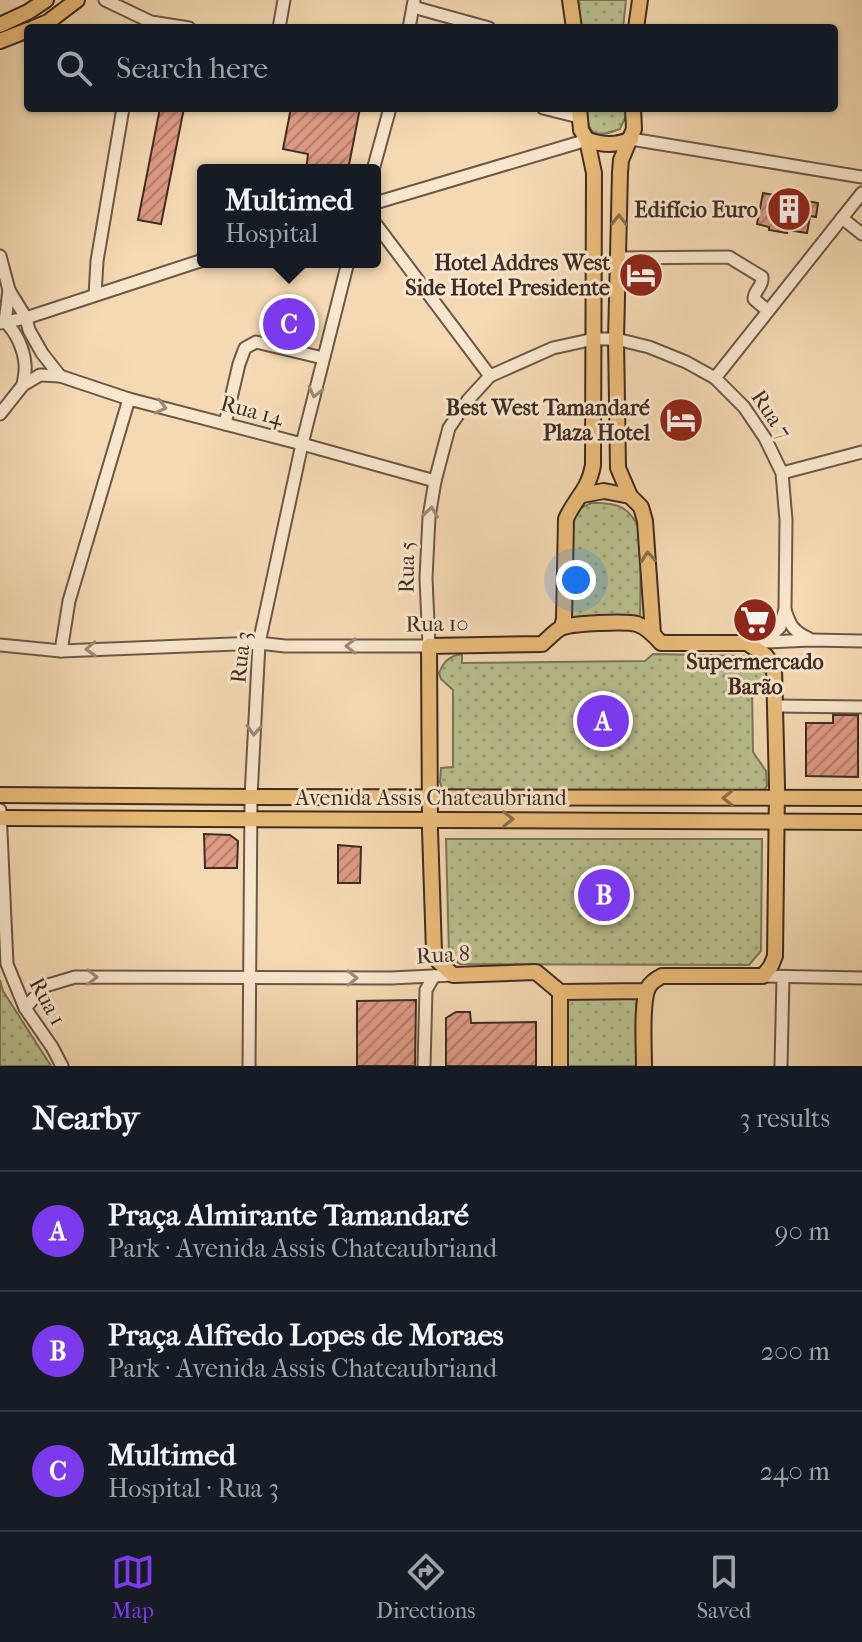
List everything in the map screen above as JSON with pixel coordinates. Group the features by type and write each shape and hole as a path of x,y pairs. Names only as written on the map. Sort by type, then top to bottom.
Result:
{"main road":[{"path":"0,25 46,0"},
{"path":"43,24 77,0"},
{"path":"570,0 573,24"},
{"path":"637,24 640,0"},
{"path":"0,41 24,32"},
{"path":"633,112 634,129 621,160 620,172 616,339 618,468 630,496 641,507 645,521 653,634"},
{"path":"562,627 566,519 571,506 591,479 593,465 594,173 579,113"},
{"path":"587,140 610,145 631,139"},
{"path":"582,495 604,491 630,496"},
{"name":"Rua 10","path":"429,646 542,644 562,627 628,623 638,624 661,643 747,643"},
{"path":"644,1066 646,991 652,981 662,976 763,976 775,956 777,798 774,667 765,655 747,643"},
{"name":"Rua 5","path":"429,646 434,952 438,961 453,975"},
{"name":"Avenida Assis Chateaubriand","path":"0,795 862,798"},
{"name":"Avenida Assis Chateaubriand","path":"0,818 862,822"},
{"name":"Rua 8","path":"453,975 536,972 560,992"},
{"path":"560,1066 560,992 646,991"}],"street":[{"path":"105,0 137,22 164,24"},
{"path":"280,24 284,0"},
{"path":"410,24 414,4 476,24"},
{"path":"95,295 97,261 122,112"},
{"path":"375,164 389,112"},
{"path":"631,139 862,177"},
{"path":"381,201 587,140"},
{"path":"715,378 862,193"},
{"path":"842,218 862,234"},
{"path":"381,231 490,376"},
{"path":"0,256 9,290 42,353 60,376"},
{"path":"618,258 729,257 762,277 762,285 754,299 768,311"},
{"path":"3,322 26,318 197,262"},
{"name":"Rua 3","path":"249,1066 251,797 259,643 302,444 346,268"},
{"path":"3,322 9,290"},
{"path":"3,322 12,328 21,350 25,365 23,385"},
{"name":"Rua 7","path":"594,339 616,339 649,347 686,362 715,378 744,407 765,438 782,473 786,520 785,609"},
{"name":"Rua 5","path":"429,646 426,578 429,517 449,428 468,400 490,376 553,348 594,339"},
{"path":"225,424 245,348 256,342 323,358"},
{"path":"0,414 23,385 40,375 60,376"},
{"name":"Rua 14","path":"60,376 129,399 435,481"},
{"path":"61,651 69,601 129,399"},
{"path":"782,473 862,452"},
{"path":"785,609 790,627 811,640"},
{"path":"766,641 780,627 785,609"},
{"name":"Rua 10","path":"747,643 862,641"},
{"name":"Rua 10","path":"0,645 61,651 259,643 285,646 429,646"},
{"path":"775,706 862,707"},
{"name":"Rua 1","path":"0,810 7,964 25,1008 62,1066"},
{"name":"Rua 8","path":"25,1008 45,986 75,977 391,978 453,975"},
{"path":"424,1066 426,990 434,976"},
{"path":"763,976 862,978"},
{"path":"781,1066 783,977"}],"green space":[{"path":"575,0 626,0 623,24 580,24"},
{"path":"585,112 626,112 620,129 598,134 588,124"},
{"path":"591,503 622,508 633,517 641,533 640,622 567,620 572,518 579,509"},
{"path":"462,654 462,663 645,661 653,654 749,656 762,661 766,686 752,688 753,752 766,771 767,786 762,792 443,791 441,768 453,767 453,690 439,673 448,660"},
{"path":"446,839 762,839 761,951 749,965 460,964 449,956"},
{"path":"0,980 3,991 51,1066 0,1066"},
{"path":"639,996 637,1066 567,1066 567,998"}],"building":[{"path":"159,112 183,112 161,224 138,220"},
{"path":"290,112 359,112 349,164 307,164 308,154 283,149"},
{"name":"Edifício Euro","path":"763,193 818,203 816,217 810,216 807,233 769,230 769,227 757,224"},
{"path":"833,715 858,715 858,777 806,776 806,723 833,723"},
{"path":"204,834 230,835 238,841 237,868 205,868"},
{"path":"338,845 361,847 360,883 338,883"},
{"path":"416,1000 415,1066 357,1066 357,1001"},
{"path":"456,1012 470,1012 471,1023 536,1022 536,1066 446,1066 446,1018"}],"place":[{"name":"Edifício Euro","path":"789,209"},
{"name":"Hotel Addres West Side Hotel Presidente","path":"641,275"},
{"name":"Multimed","path":"289,324"},
{"name":"Best West Tamandaré Plaza Hotel","path":"681,420"},
{"name":"Supermercado Barão","path":"755,620"},
{"name":"Praça Almirante Tamandaré","path":"603,721"},
{"name":"Praça Alfredo Lopes de Moraes","path":"604,895"}]}
